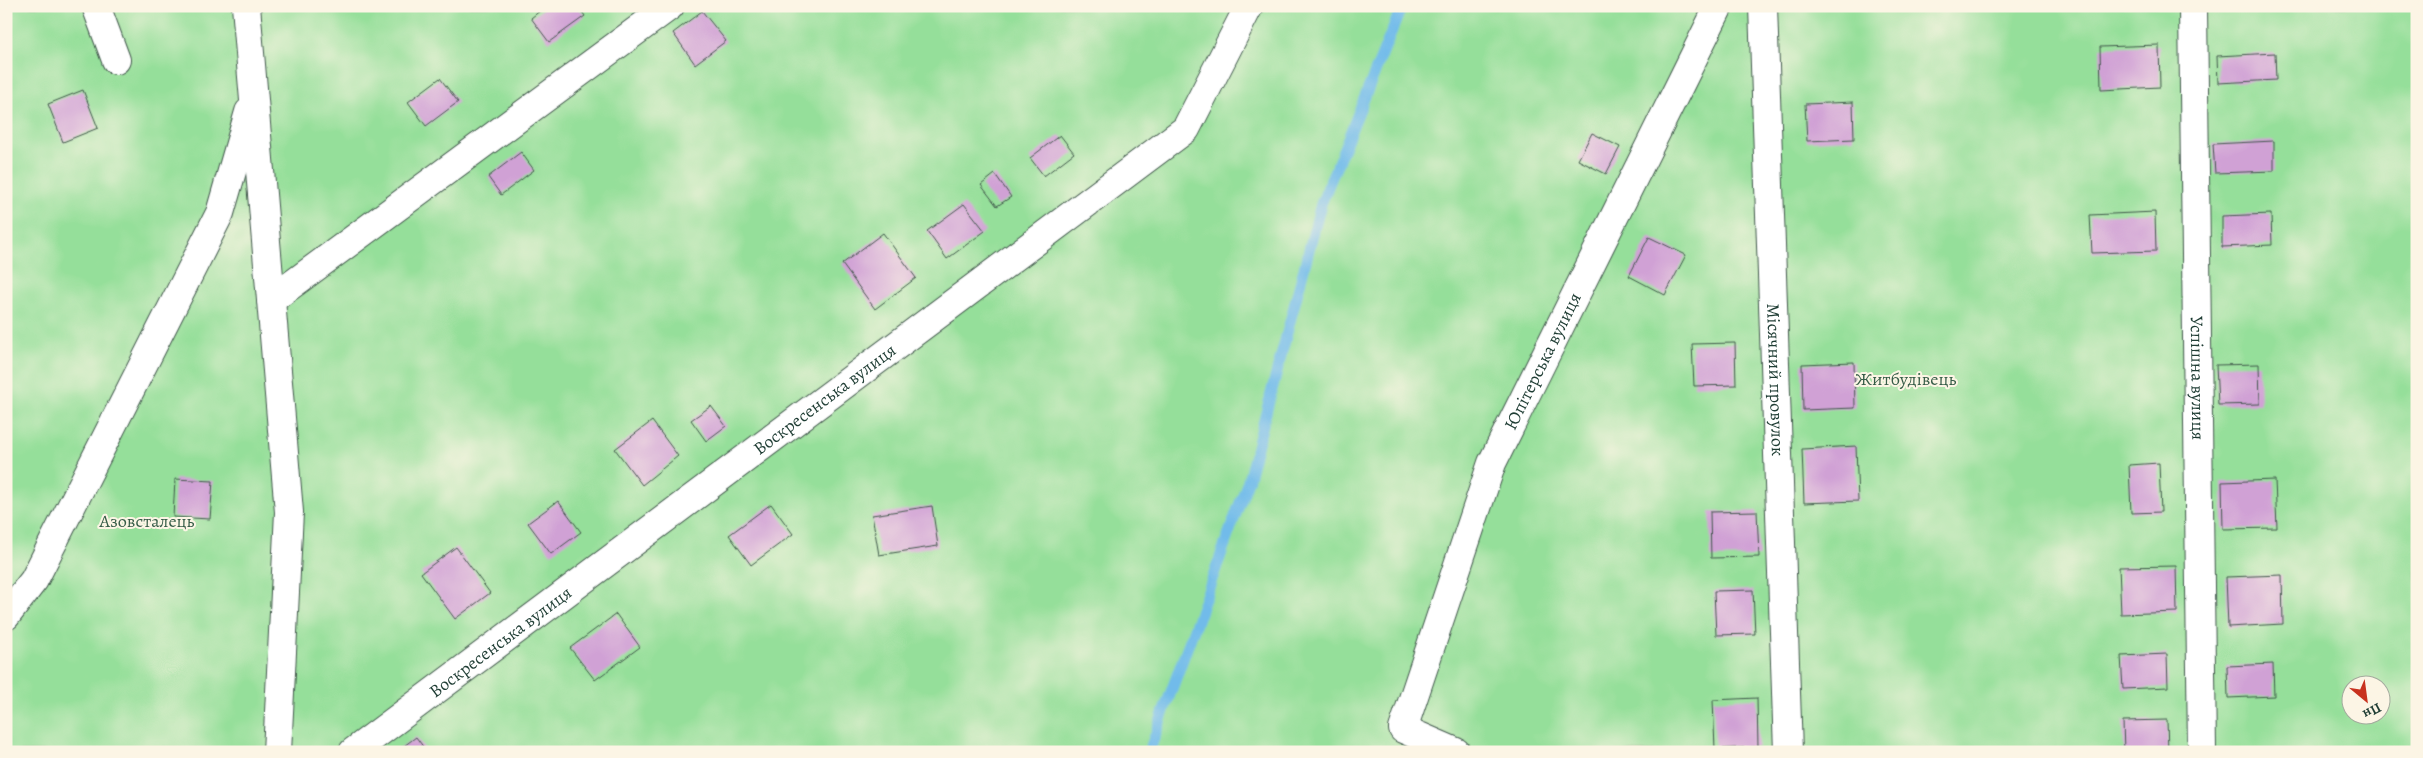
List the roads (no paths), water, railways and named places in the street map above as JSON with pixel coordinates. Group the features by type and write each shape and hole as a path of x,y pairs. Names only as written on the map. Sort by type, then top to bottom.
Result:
{"lane":[{"path":"96,6 116,60"},
{"path":"246,6 289,512 277,752"},
{"path":"271,300 670,6"},
{"name":"Воскресенська вулиця","path":"353,752 1186,129 1249,6"},
{"name":"Юпітерська вулиця","path":"1456,752 1403,729 1492,463 1719,6"},
{"name":"Місячний провулок","path":"1762,6 1788,752"},
{"name":"Успішна вулиця","path":"2193,6 2202,752"},
{"path":"6,616 34,580 220,214 254,96"}],"waterway":[{"path":"1149,752 1248,481 1321,204 1402,6"}],"park label":[{"name":"Житбудівець","path":"1906,379"},
{"name":"Азовсталець","path":"147,521"}]}
